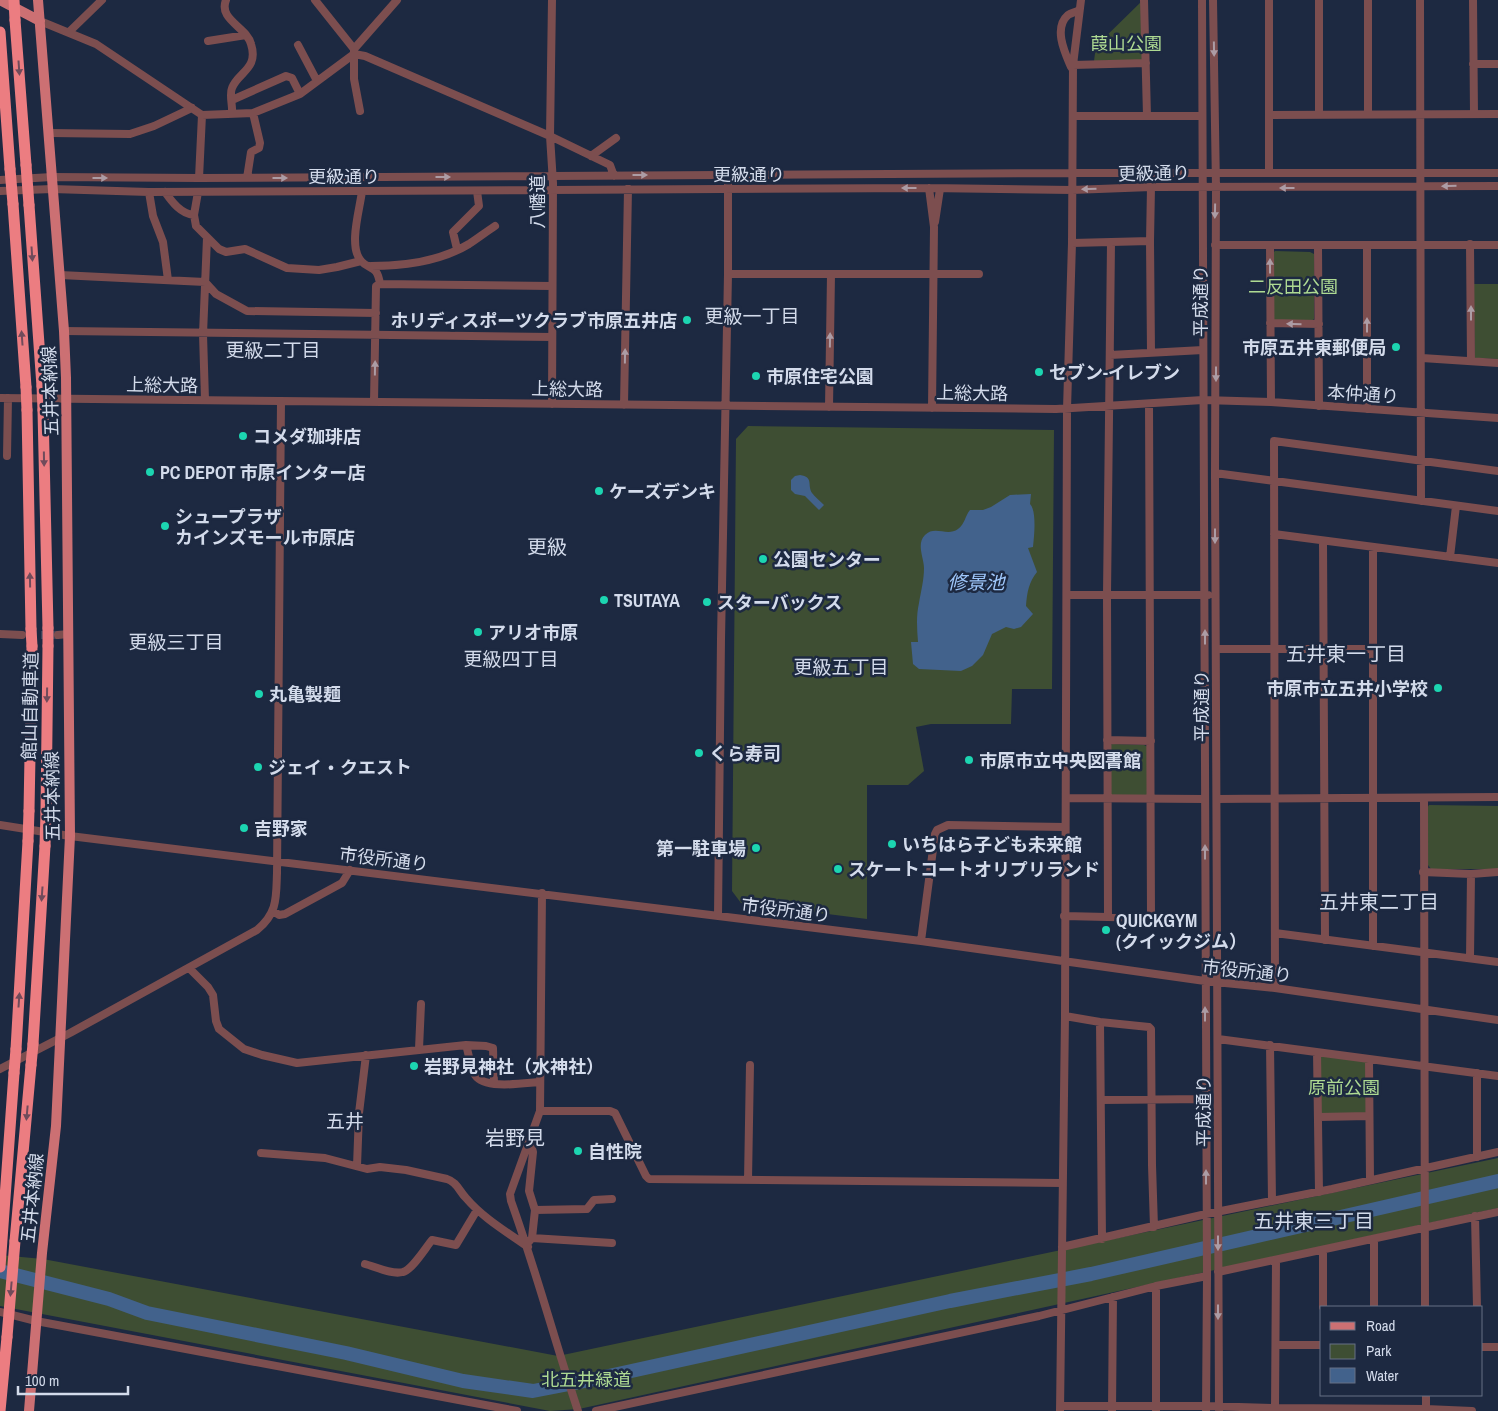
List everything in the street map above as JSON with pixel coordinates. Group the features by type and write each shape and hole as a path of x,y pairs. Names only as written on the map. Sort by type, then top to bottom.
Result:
{"highway":[{"name":"館山自動車道","path":"0,1411 32,1064 46,846 48,646 58,632 14,0"},
{"name":"館山自動車道","path":"0,32 26,387 26,632 32,646 28,841 16,1049 0,1267"}],"main road":[{"path":"0,0 40,21"},
{"name":"五井本納線","path":"29,1411 40,1268 54,1145 70,836 58,632 67,399 60,275 52,189 50,133 38,0"}],"street":[{"path":"70,32 102,0"},
{"path":"226,0 224,5 226,14 246,35 251,44 252,60 248,70 233,84 231,91 232,114"},
{"path":"40,21 96,44 202,115 253,113 300,94 354,52 397,0"},
{"name":"八幡道","path":"552,0 550,136 553,176 552,404"},
{"path":"1080,0 1073,68 1072,243 1067,409 1065,1016 1060,1409 1426,1409 1472,1411"},
{"path":"1144,0 1148,116"},
{"name":"平成通り","path":"1202,0 1206,1408"},
{"name":"平成通り","path":"1213,0 1216,188 1215,473 1219,1409"},
{"path":"1269,0 1269,174"},
{"path":"1319,0 1319,114"},
{"path":"1368,0 1368,114"},
{"path":"1420,0 1421,501"},
{"path":"1473,0 1474,114"},
{"path":"318,1 354,52 550,136 610,165 614,176"},
{"path":"1073,68 1061,42 1061,29 1067,16 1079,10"},
{"path":"208,41 246,35"},
{"path":"1061,42 1075,43"},
{"path":"1064,51 1075,43"},
{"path":"298,45 317,81"},
{"path":"354,52 354,79 360,111"},
{"path":"1073,68 1146,63"},
{"path":"1473,64 1498,64"},
{"path":"232,100 286,76 292,78 300,94"},
{"path":"50,133 130,134 154,126 192,108"},
{"path":"247,178 251,152 258,148 260,143 253,113"},
{"path":"1269,115 1498,114"},
{"path":"198,178 202,115"},
{"path":"1073,116 1202,116"},
{"path":"591,156 616,138"},
{"name":"更級通り","path":"0,180 52,177 247,178 1072,173 1498,173"},
{"path":"718,916 728,175"},
{"name":"更級通り","path":"0,190 52,189 198,192 940,188 1072,190 1151,187 1498,186"},
{"path":"1151,187 1151,352"},
{"path":"929,188 934,227"},
{"path":"932,408 934,227 940,188"},
{"path":"624,405 628,189"},
{"path":"361,261 355,246 355,239 362,191"},
{"path":"457,249 453,232 479,206 477,191"},
{"path":"150,192 153,216 163,242 168,280"},
{"path":"165,192 174,204 188,215 194,215"},
{"path":"198,192 194,215 196,226 219,249 226,252 245,249 287,268 319,270 361,261 371,266 378,275 380,284"},
{"path":"371,266 413,263 457,249 468,245 495,226"},
{"path":"205,400 203,334 207,238"},
{"path":"1072,243 1150,242"},
{"path":"1108,917 1106,799 1108,406 1111,243"},
{"path":"1470,244 1471,361"},
{"path":"1215,245 1498,245"},
{"path":"1367,245 1368,409"},
{"path":"1270,246 1271,402"},
{"path":"1318,246 1319,406"},
{"path":"728,274 979,274"},
{"path":"829,407 831,274"},
{"path":"60,275 205,282 216,294 247,311 376,313"},
{"path":"374,402 376,286 380,284 552,286"},
{"path":"1270,323 1318,324"},
{"path":"64,331 552,337"},
{"path":"1110,355 1203,350"},
{"path":"1422,358 1498,363"},
{"path":"4,398 7,456"},
{"name":"上総大路","path":"4,398 1067,409 1149,404"},
{"name":"本仲通り","path":"1149,404 1203,400 1271,402 1498,418"},
{"path":"0,1069 60,1039 258,930 270,918 273,911 276,903 281,401"},
{"path":"1064,916 1151,918 1149,404"},
{"path":"1275,988 1274,441 1498,471"},
{"path":"1215,473 1498,511"},
{"path":"1450,556 1456,506"},
{"path":"1274,534 1498,563"},
{"path":"1322,540 1325,940"},
{"path":"1373,548 1373,946"},
{"path":"1067,595 1216,595"},
{"path":"0,634 26,632"},
{"path":"1216,650 1373,649"},
{"path":"1107,740 1151,741"},
{"path":"1217,799 1498,797"},
{"path":"1066,798 1205,799"},
{"path":"1424,798 1425,1306"},
{"name":"市役所通り","path":"0,825 70,836 921,941 1498,1020"},
{"path":"921,941 937,830 948,826 1065,827"},
{"path":"273,911 279,915 285,914 342,883 350,870"},
{"path":"1423,872 1470,874 1498,872"},
{"path":"1470,874 1470,958"},
{"path":"542,893 540,1110 510,1194 511,1201 529,1243 562,1362 578,1411"},
{"path":"1275,933 1498,962"},
{"path":"189,968 213,995 216,1021 220,1029 244,1049 297,1063 419,1049 466,1045 486,1046 493,1048 494,1084"},
{"path":"419,1049 421,1004"},
{"path":"1065,1016 1149,1027 1151,1029 1154,1227"},
{"path":"1100,1022 1102,1238"},
{"path":"1218,1039 1498,1076"},
{"path":"466,1045 476,1077 482,1081 494,1084 540,1082"},
{"path":"1270,1045 1272,1200"},
{"path":"1317,1052 1319,1192"},
{"path":"357,1166 359,1111 366,1055"},
{"path":"1369,1059 1370,1180"},
{"path":"748,1180 750,1065"},
{"path":"1477,1073 1478,1157"},
{"path":"1101,1100 1206,1099"},
{"path":"540,1110 610,1111 616,1113 649,1179 1062,1183"},
{"path":"1319,1117 1369,1116"},
{"path":"529,1243 536,1210 529,1190 533,1152 530,1141"},
{"path":"1062,1247 1272,1200 1425,1171 1498,1152"},
{"path":"261,1153 325,1158 366,1169 380,1167 406,1170 448,1179 453,1181 464,1197 477,1210 529,1243 612,1243"},
{"path":"536,1210 587,1209 594,1200 612,1199"},
{"path":"365,1264 393,1272 404,1272 409,1269 432,1240 456,1245 477,1210"},
{"path":"1218,1272 1374,1239 1424,1224 1498,1212"},
{"path":"1475,1216 1477,1306"},
{"path":"1374,1239 1374,1306"},
{"path":"1323,1250 1323,1306"},
{"path":"1275,1410 1276,1345 1274,1293 1276,1260"},
{"path":"596,1411 1030,1318 1062,1306 1113,1297 1207,1276"},
{"path":"1156,1286 1156,1409"},
{"path":"1112,1409 1113,1297"},
{"path":"0,1312 36,1321 517,1411"},
{"path":"1276,1345 1320,1345"},
{"path":"1483,1347 1498,1347"},
{"path":"1426,1396 1426,1409"}],"green space":[{"name":"葭山公園","path":"1143,0 1146,63 1094,61 1096,46"},
{"name":"二反田公園","path":"1275,251 1310,252 1314,254 1314,319 1310,322 1275,321 1273,319 1272,254"},
{"path":"1473,284 1498,284 1498,359 1475,358"},
{"path":"748,426 1054,430 1052,689 1012,689 1011,724 931,724 916,727 924,771 908,785 867,785 867,919 741,903 732,891 736,439"},
{"path":"1112,744 1144,745 1148,747 1149,794 1146,796 1114,796 1109,793 1110,746"},
{"path":"1429,805 1498,806 1498,869 1431,869 1428,865 1427,808"},
{"name":"原前公園","path":"1317,1052 1369,1059 1369,1116 1319,1117"},
{"name":"北五井緑道","path":"1498,1158 1498,1208 579,1409 550,1411 0,1306 0,1255 43,1259 558,1356"}],"water":[{"path":"800,475 809,479 812,493 824,505 819,510 805,496 795,494 791,490 791,480 795,476"},
{"name":"修景池","path":"1031,494 1030,504 1034,512 1034,531 1033,547 1028,548 1037,572 1029,588 1026,606 1033,614 1021,627 1014,629 1006,627 992,634 983,655 972,666 961,671 919,669 913,664 911,642 918,642 917,613 924,572 922,539 929,532 950,532 958,529 970,510 983,510 991,507 1010,495"}],"waterway":[{"path":"0,1271 109,1299 147,1313 346,1353 463,1381 533,1391 950,1301 1091,1274 1498,1181"}],"tunnel":[{"path":"29,635 58,635"}],"place":[{"name":"ホリディスポーツクラブ市原五井店","path":"687,320"},
{"name":"市原五井東郵便局","path":"1396,347"},
{"name":"セブン-イレブン","path":"1039,372"},
{"name":"市原住宅公園","path":"756,376"},
{"name":"コメダ珈琲店","path":"243,436"},
{"name":"PC DEPOT 市原インター店","path":"150,472"},
{"name":"ケーズデンキ","path":"599,491"},
{"name":"シュープラザ カインズモール市原店","path":"165,526"},
{"name":"公園センター","path":"763,559"},
{"name":"TSUTAYA","path":"604,600"},
{"name":"スターバックス","path":"707,602"},
{"name":"アリオ市原","path":"478,632"},
{"name":"市原市立五井小学校","path":"1438,688"},
{"name":"丸亀製麺","path":"259,694"},
{"name":"くら寿司","path":"699,753"},
{"name":"市原市立中央図書館","path":"969,760"},
{"name":"ジェイ・クエスト","path":"258,767"},
{"name":"吉野家","path":"244,828"},
{"name":"いちはら子ども未来館","path":"892,844"},
{"name":"第一駐車場","path":"756,848"},
{"name":"スケートコートオリプリランド","path":"838,869"},
{"name":"QUICKGYM (クイックジム）","path":"1106,930"},
{"name":"岩野見神社（水神社）","path":"414,1066"},
{"name":"自性院","path":"578,1151"}],"district":[{"name":"更級一丁目","path":"752,316"},
{"name":"更級二丁目","path":"273,350"},
{"name":"更級","path":"547,546"},
{"name":"更級三丁目","path":"176,642"},
{"name":"五井東一丁目","path":"1346,653"},
{"name":"更級四丁目","path":"511,659"},
{"name":"更級五丁目","path":"841,667"},
{"name":"五井東二丁目","path":"1379,901"},
{"name":"五井","path":"345,1121"},
{"name":"岩野見","path":"515,1137"},
{"name":"五井東三丁目","path":"1314,1220"}]}
